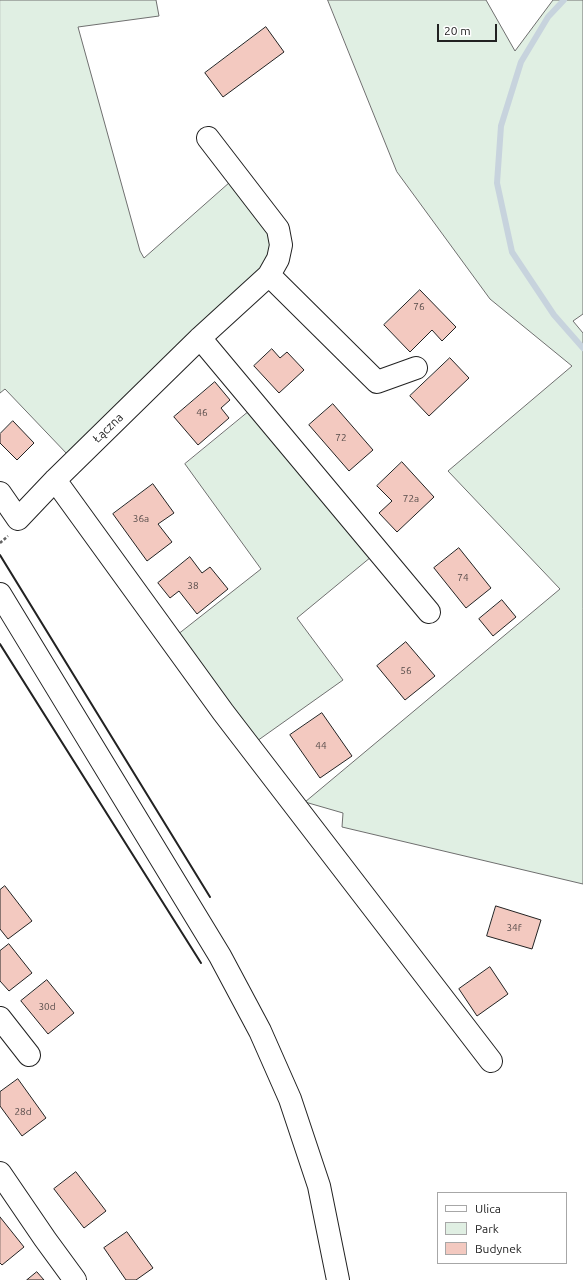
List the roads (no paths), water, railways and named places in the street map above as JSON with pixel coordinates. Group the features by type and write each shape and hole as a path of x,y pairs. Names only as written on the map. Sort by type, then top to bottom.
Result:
{"main road":[{"name":"Łączna","path":"0,493 18,519 55,480 200,338 269,275 278,259 282,245 278,229 208,138"},
{"path":"269,275 377,382 416,368"},
{"path":"200,338 429,612"},
{"path":"55,480 222,712 491,1061"},
{"path":"0,594 220,956 260,1031 290,1100 319,1186 338,1280"},
{"path":"0,1018 29,1055"},
{"path":"0,1173 75,1280"}],"waterway":[{"path":"564,0 548,17 521,62 501,126 497,183 512,252 554,315 583,348"}]}
